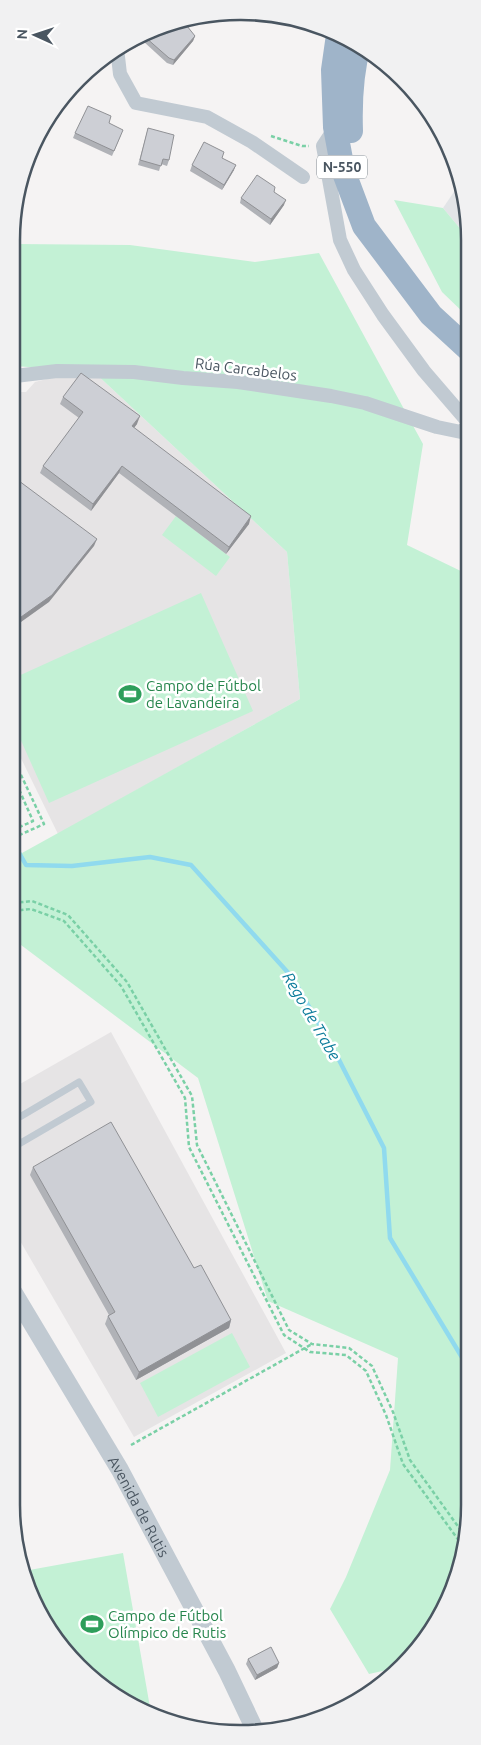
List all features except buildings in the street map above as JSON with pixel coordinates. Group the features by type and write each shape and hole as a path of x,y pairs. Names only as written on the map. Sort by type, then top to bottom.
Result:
{"highway":[{"name":"N-550","path":"337,43 333,70 329,137 364,226 431,315 461,343"},
{"name":"N-550","path":"357,53 352,74 350,104 351,139 362,196 376,227 384,254"}],"street":[{"path":"118,57 120,74 136,103 207,117 252,142 303,177"},
{"path":"329,137 340,240 354,270 383,315 424,371 461,413"},
{"name":"Rúa Carcabelos","path":"20,375 57,371 125,371 238,382 365,403 437,427 461,432"},
{"name":"Avenida de Rutis","path":"20,1303 120,1470 227,1671 253,1725"}],"lane":[{"path":"20,1116 79,1082 92,1102 20,1143"}],"path":[{"path":"266,134 302,146 329,137"},
{"path":"20,773 44,824 20,835"},
{"path":"20,791 33,820 20,827"},
{"path":"20,902 32,901 68,915 127,982 192,1096 197,1145 289,1330 312,1344 349,1348 372,1366 393,1412 410,1460 460,1529"},
{"path":"20,909 31,908 64,921 121,986 185,1098 189,1147 284,1335 310,1352 346,1356 366,1371 386,1415 403,1464 458,1540"},
{"path":"131,1445 312,1344"}],"shaded area":[{"path":"455,190 461,230 443,208"},
{"path":"78,371 94,372 287,552 300,699 58,834 20,756 20,392 26,392 35,382"},
{"path":"111,1032 286,1353 134,1437 20,1241 20,1084"}],"green space":[{"path":"394,200 443,208 461,230 461,310 442,292"},
{"path":"20,244 130,245 255,262 319,253 423,444 407,545 461,571 461,1519 457,1548 449,1575 438,1602 424,1627 406,1650 386,1670 369,1674 330,1609 346,1577 390,1470 398,1358 268,1301 198,1078 20,944 20,854 300,699 287,552 94,372 20,366"},
{"path":"176,516 230,557 216,576 162,535"},
{"name":"Campo de Fútbol de Lavandeira","path":"201,593 253,711 49,803 20,738 20,675"},
{"path":"232,1333 250,1367 158,1417 140,1383"},
{"name":"Campo de Fútbol Olímpico de Rutis","path":"123,1553 150,1705 118,1688 95,1670 75,1650 50,1615 37,1589 30,1570"}],"waterway":[{"name":"Rego de Trabe","path":"20,854 26,865 72,866 150,857 191,865 292,977 336,1054 384,1148 390,1238 461,1356"}],"place":[{"name":"Campo de Fútbol de Lavandeira","path":"130,694"},
{"name":"Campo de Fútbol Olímpico de Rutis","path":"92,1624"}]}
